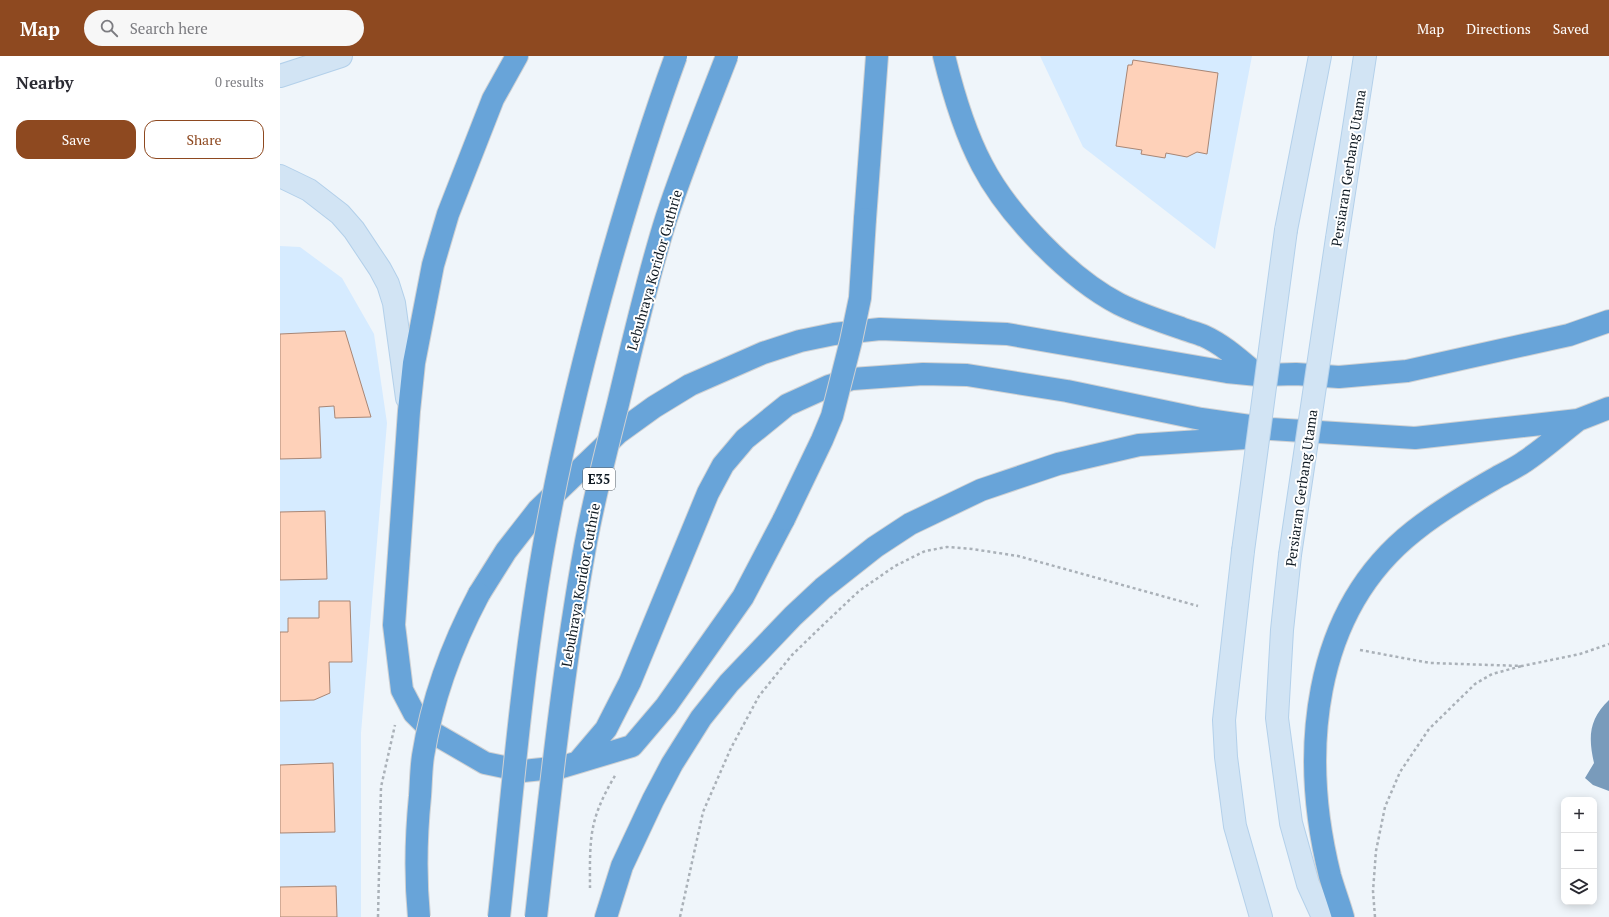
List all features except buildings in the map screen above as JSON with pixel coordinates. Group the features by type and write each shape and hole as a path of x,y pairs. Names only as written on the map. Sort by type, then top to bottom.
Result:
{"highway":[{"path":"517,56 493,99 448,214 433,265 414,363 409,411 394,625 402,690 414,712 435,734 485,763 523,770 562,767 632,746 666,706 743,597 784,519 832,416 860,298 877,56"},
{"path":"499,917 525,670 537,585 562,448 595,317 629,198 676,56"},
{"name":"Lebuhraya Koridor Guthrie","path":"536,917 552,771 573,617 585,546 599,480 638,318 666,220 687,158 727,56"},
{"path":"944,56 960,111 982,165 1011,208 1054,256 1106,296 1144,315 1204,336 1226,349 1258,375"},
{"path":"419,917 416,885 417,829 423,757 432,717 447,664 464,623 479,594 506,551 538,510 618,433 654,407 690,385 763,353 800,341 834,334 880,329 1007,334 1118,352 1226,372 1258,375 1296,374 1339,377 1407,371 1568,335 1609,321"},
{"path":"578,762 606,729 628,688 708,493 723,465 745,439 787,405 829,386 852,379 923,374 967,375 1067,391 1201,419 1271,429 1415,438 1578,420 1609,408"},
{"path":"1343,917 1330,876 1319,819 1314,762 1317,718 1322,685 1333,642 1346,613 1370,576 1392,551 1413,532 1446,508 1523,462 1578,420"},
{"path":"606,917 622,866 652,800 672,764 701,718 729,683 793,616 823,588 875,547 910,524 981,490 1058,464 1139,445 1246,438 1271,429"}],"main road":[{"path":"280,76 341,56"},
{"path":"1261,917 1235,826 1226,757 1224,720 1243,551 1286,230 1320,56"},
{"name":"Persiaran Gerbang Utama","path":"1323,917 1308,884 1290,823 1277,718 1282,630 1290,555 1365,56"},
{"path":"280,176 309,190 340,214 354,230 380,269 388,284 394,303 409,411"}],"path":[{"path":"680,917 703,812 731,748 759,696 792,655 822,625 858,591 895,566 925,551 947,547 972,549 1018,556 1198,606"},
{"path":"1375,917 1374,890 1376,851 1385,807 1400,772 1429,729 1475,684 1492,674 1580,654 1609,644"},
{"path":"1360,650 1430,663 1522,666"},
{"path":"378,917 381,787 402,690"},
{"path":"590,890 590,860 594,823 609,787 632,746"}],"shaded area":[{"path":"1040,56 1252,56 1215,249 1083,147"},
{"path":"280,246 300,247 342,278 374,334 387,423 361,733 361,917 280,917"}],"water":[{"path":"1609,700 1609,791 1593,785 1585,778 1594,763 1591,737 1594,721 1602,707"}]}
